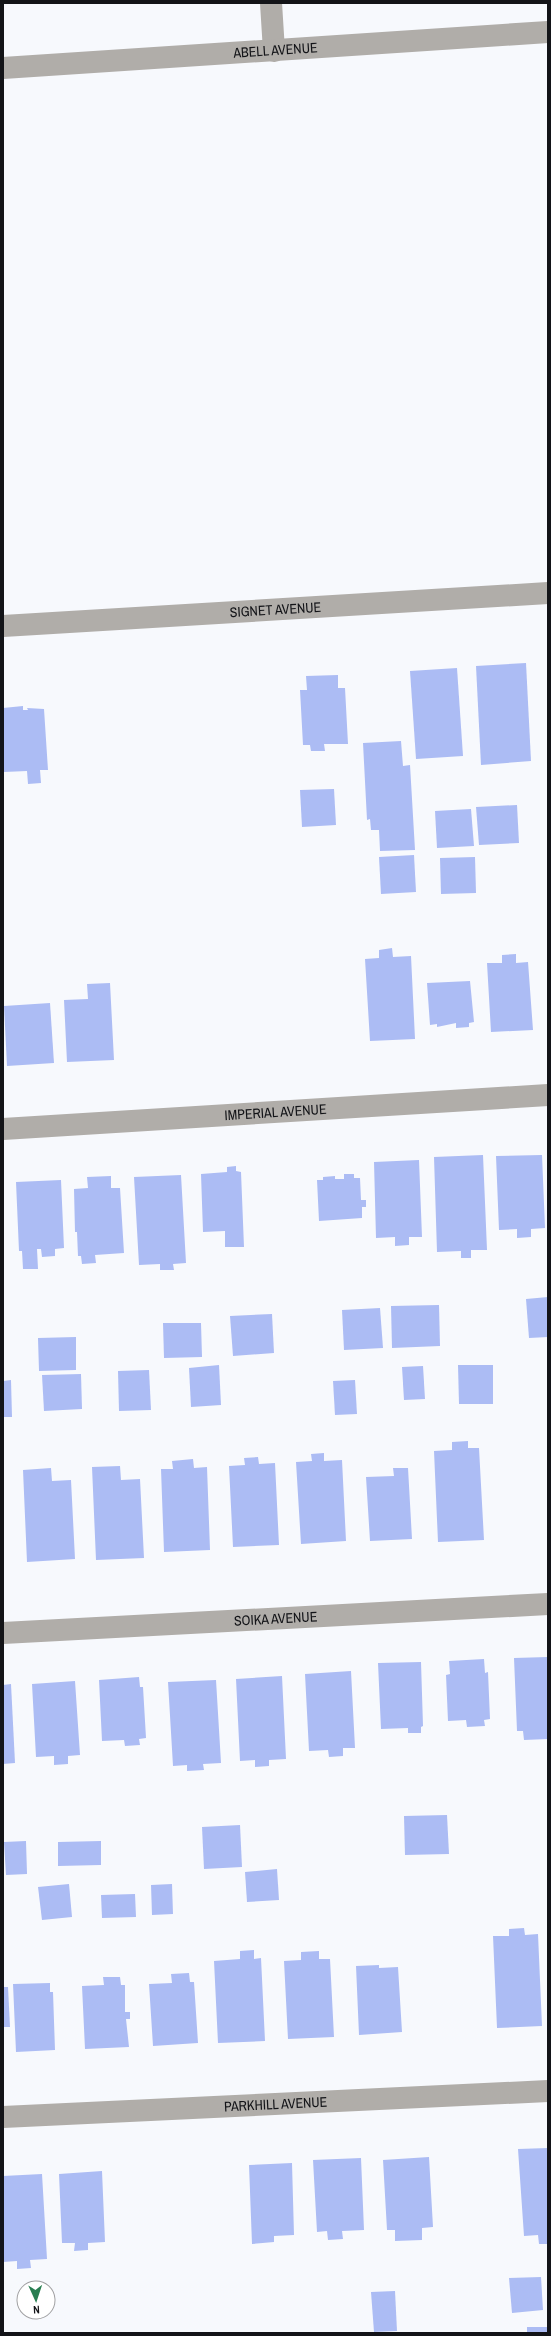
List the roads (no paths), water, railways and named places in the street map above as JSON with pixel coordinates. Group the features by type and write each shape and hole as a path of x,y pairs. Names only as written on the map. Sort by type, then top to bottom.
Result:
{"street":[{"path":"271,3 274,51"},
{"name":"ABELL AVENUE","path":"3,68 548,32"},
{"name":"SIGNET AVENUE","path":"3,626 548,594"},
{"name":"IMPERIAL AVENUE","path":"3,1129 548,1095"},
{"name":"SOIKA AVENUE","path":"3,1633 548,1604"},
{"name":"PARKHILL AVENUE","path":"3,2117 548,2091"}]}
